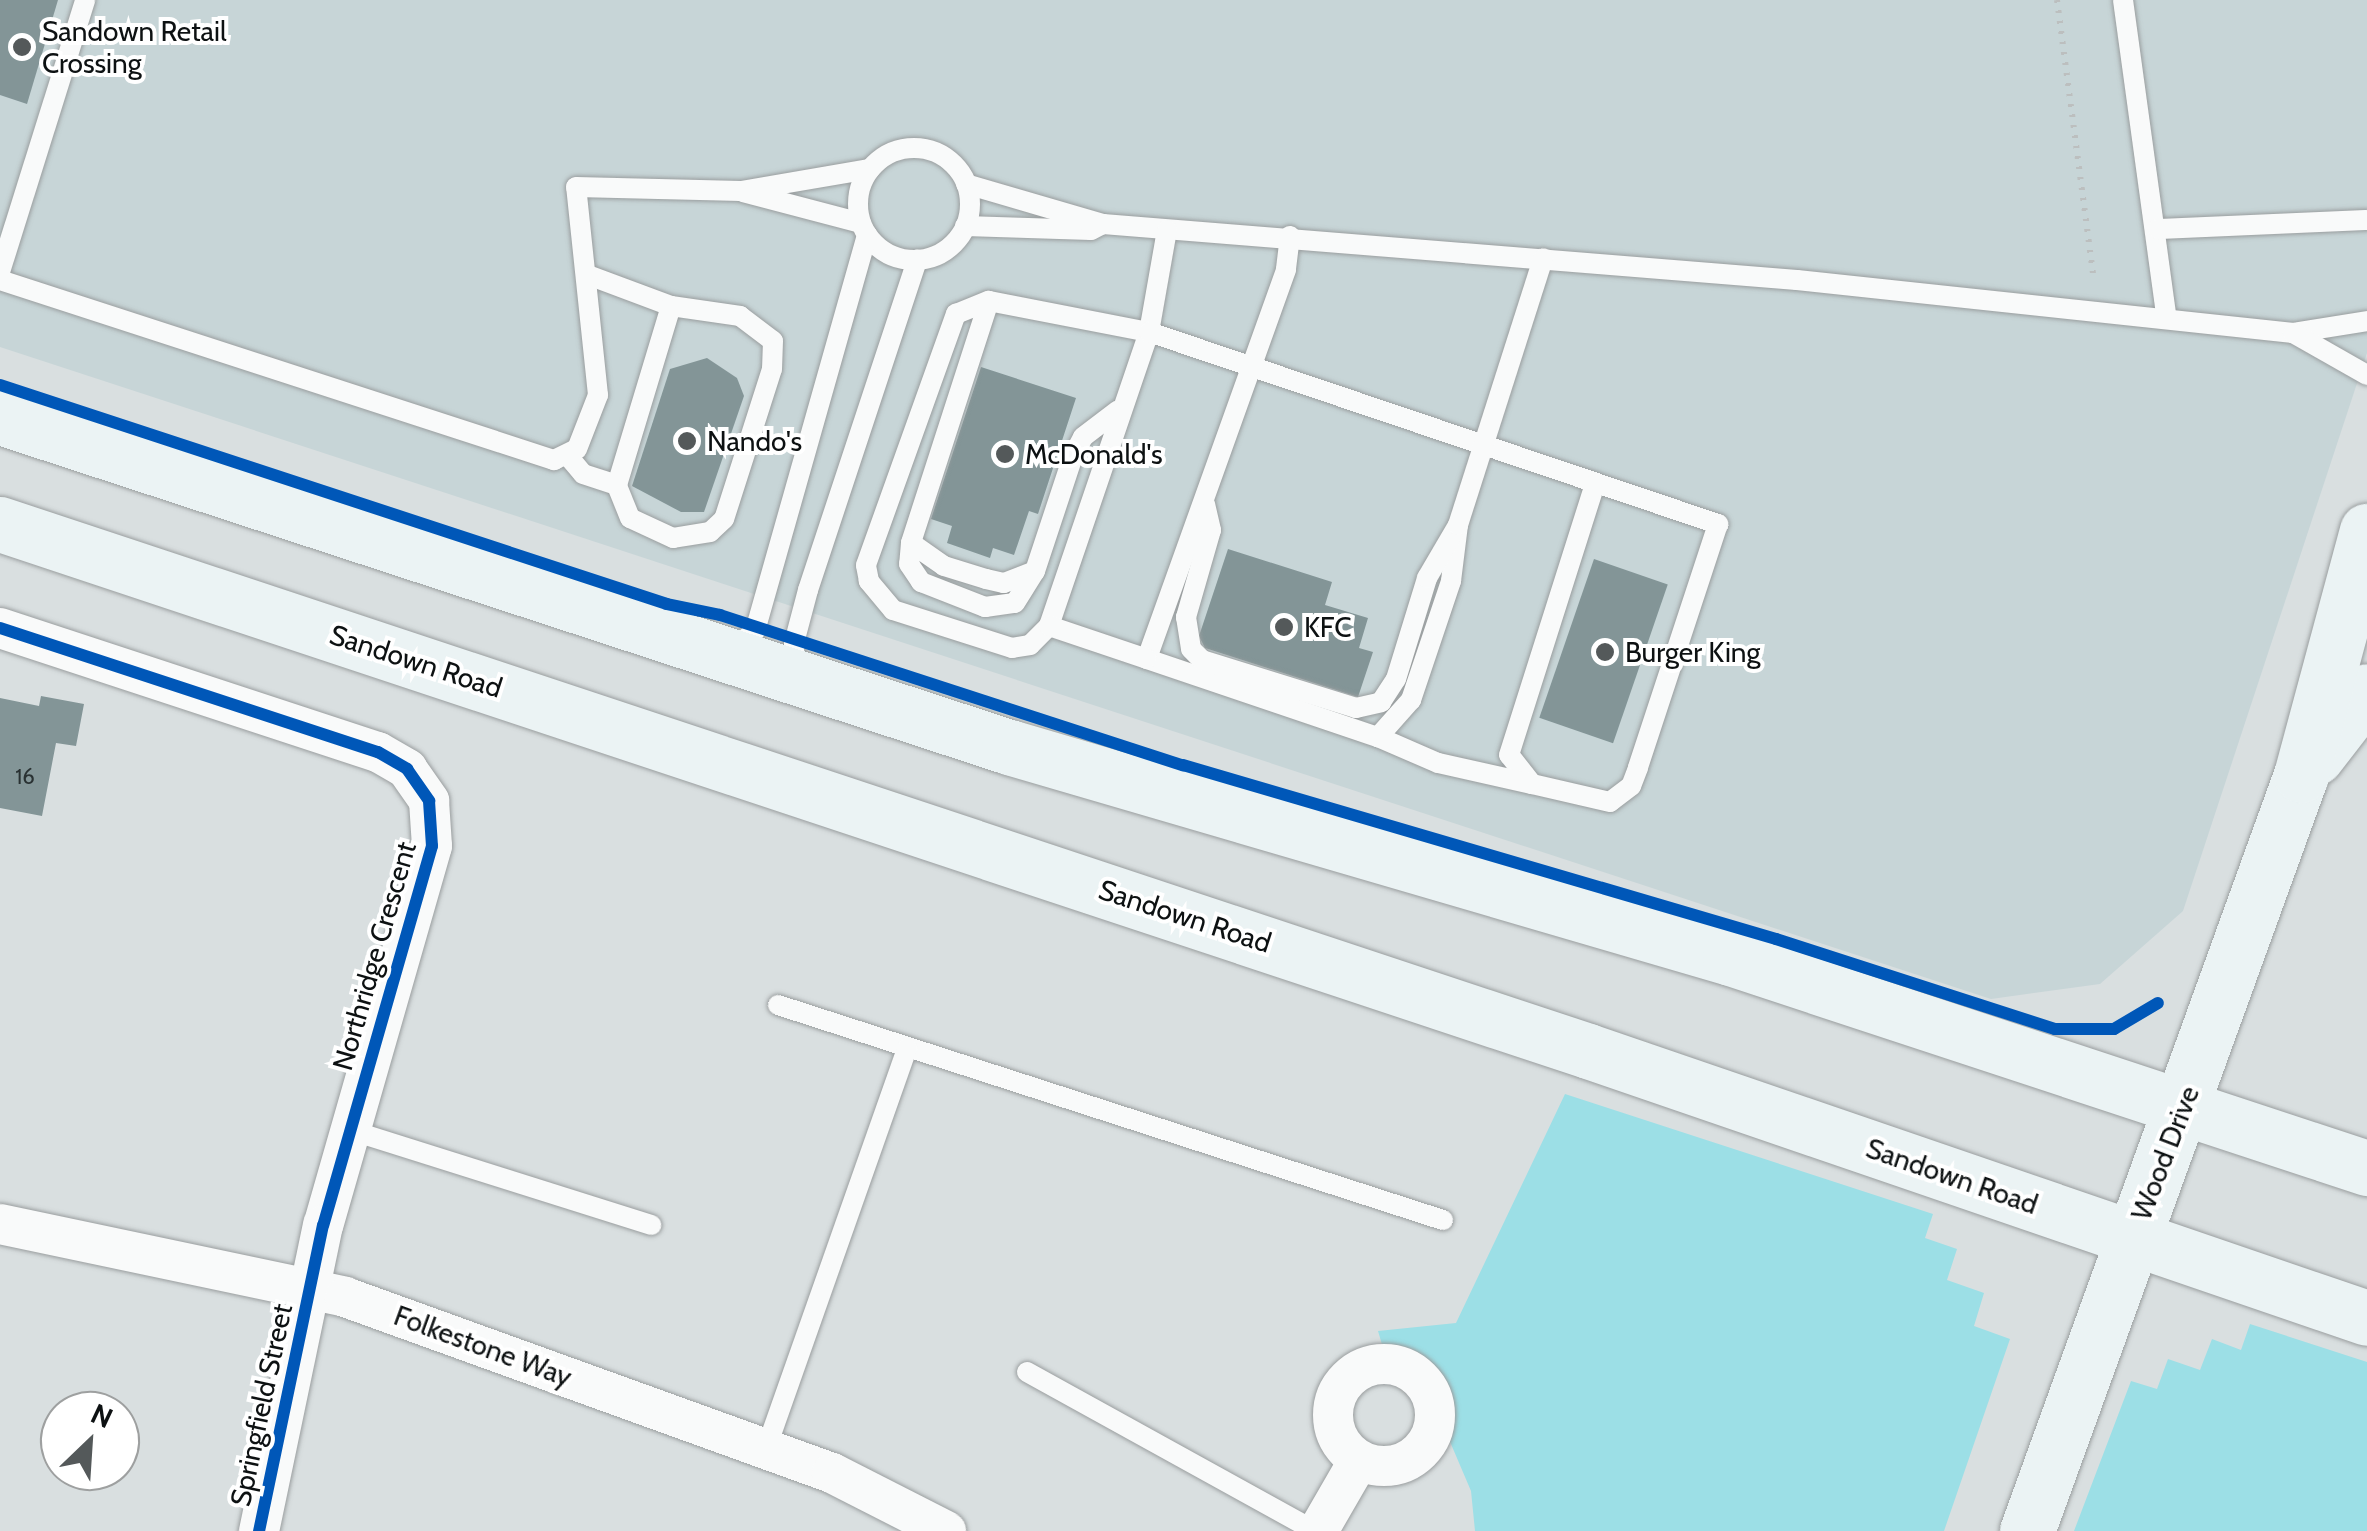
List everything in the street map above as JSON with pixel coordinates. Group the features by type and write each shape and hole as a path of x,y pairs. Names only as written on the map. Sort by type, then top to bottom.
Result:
{"main road":[{"path":"0,417 796,679 1730,958 2367,1168"},
{"name":"Sandown Road","path":"0,524 1569,1044 2367,1318"},
{"name":"Wood Drive","path":"2027,1531 2302,775 2367,532"},
{"name":"Wood Drive","path":"2302,775 2367,691"}],"street":[{"name":"Northridge Crescent","path":"0,628 378,752 418,781 434,824 432,846 350,1130 311,1288"},
{"name":"Folkestone Way","path":"0,1224 311,1288 832,1473 946,1531"},
{"name":"Springfield Street","path":"260,1531 311,1288"},
{"path":"1317,1531 1359,1460"}],"lane":[{"path":"0,272 85,0"},
{"path":"2123,0 2158,230 2166,316"},
{"path":"0,280 540,457 568,456 582,440 598,394 576,187 741,192 870,169 902,150 928,150 950,162 966,184 965,226 940,254 916,260 893,256 864,228 741,192"},
{"path":"722,655 755,631 864,228 860,190 870,169"},
{"path":"966,184 1103,224 1542,258 2166,316 2293,333 2367,321"},
{"path":"2158,230 2367,220"},
{"path":"965,226 1091,230 1103,224"},
{"path":"1049,626 1378,737 1438,763 1598,804 1631,786 1718,524 1149,332 989,302 964,309 950,322 866,565 869,580 893,610 1012,648 1030,645 1049,626 1117,411 1149,332 1167,230"},
{"path":"1147,659 1286,270 1290,236"},
{"path":"1378,737 1411,700 1451,580 1458,525 1542,258"},
{"path":"796,679 794,643 808,590 916,260"},
{"path":"588,275 671,306 740,316 773,341 772,368 719,526 694,536 659,536 622,510 617,484 671,306"},
{"path":"989,302 912,543 908,564 921,582 986,606 1014,603 1035,571 1073,456 1083,437 1117,411"},
{"path":"2293,333 2367,374"},
{"path":"568,456 583,474 617,484"},
{"path":"1532,784 1509,755 1511,739 1594,484"},
{"path":"1205,502 1212,530 1186,616 1191,650 1202,660 1356,708 1380,702 1392,689 1427,578 1458,525"},
{"path":"778,1004 1444,1220"},
{"path":"766,1449 907,1048"},
{"path":"350,1130 651,1225"},
{"path":"1027,1372 1317,1531"}],"path":[{"path":"2057,0 2094,281"}],"shaded area":[{"path":"0,0 2367,0 2367,353 2183,911 2100,984 1991,999 0,347"},
{"path":"1565,1094 1933,1214 1925,1238 1957,1249 1947,1280 1984,1293 1974,1326 2010,1339 1944,1531 1475,1531 1471,1491 1448,1437 1448,1395 1423,1361 1383,1348 1378,1331 1456,1323"},
{"path":"2250,1324 2367,1362 2367,1531 2074,1531 2131,1381 2157,1389 2168,1359 2200,1370 2212,1339 2241,1350"}],"building":[{"name":"Sandown Retail Crossing","path":"0,0 58,0 27,104 0,95"},
{"name":"Nando's","path":"707,358 737,378 744,396 704,512 681,512 632,486 670,369"},
{"name":"McDonald's","path":"981,367 1076,398 1038,514 1029,511 1014,555 993,548 990,558 947,543 952,526 931,519"},
{"name":"KFC","path":"1228,549 1332,582 1325,605 1368,618 1359,648 1373,652 1358,697 1205,648 1199,636"},
{"name":"Burger King","path":"1594,559 1668,584 1613,743 1539,718"},
{"path":"41,696 84,704 76,746 56,743 42,816 0,808 0,698 39,706"}],"cycle path":[{"path":"0,385 667,604 720,615 1183,765 1776,939 2055,1029 2114,1029 2158,1003"},
{"path":"0,628 378,752 407,769 429,801 432,846 323,1225 259,1531"}],"place":[{"name":"Sandown Retail Crossing","path":"22,47"},
{"name":"Nando's","path":"687,441"},
{"name":"McDonald's","path":"1005,454"},
{"name":"KFC","path":"1284,627"},
{"name":"Burger King","path":"1605,652"}]}
